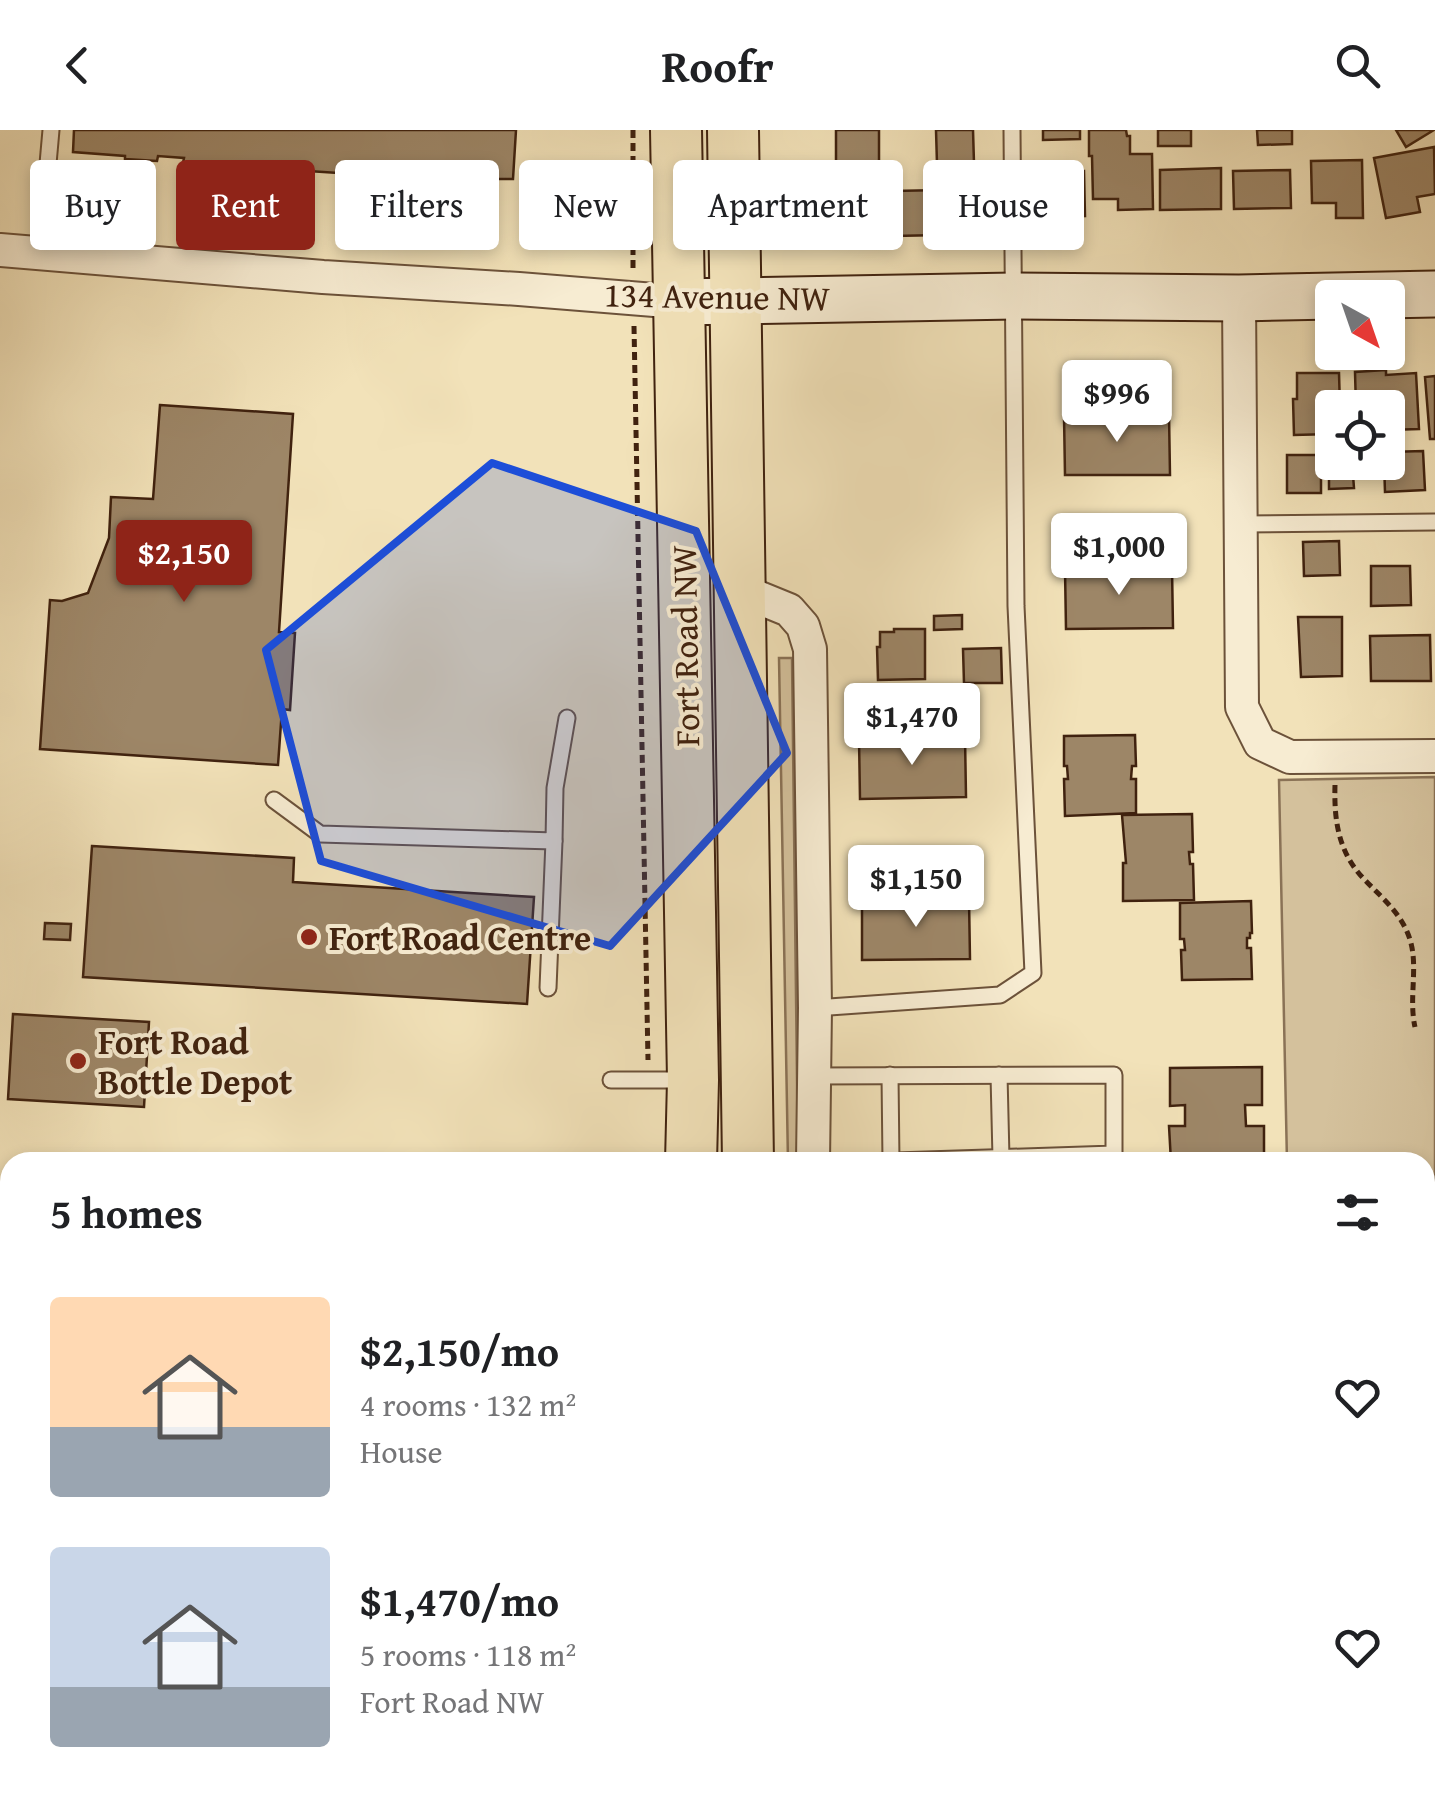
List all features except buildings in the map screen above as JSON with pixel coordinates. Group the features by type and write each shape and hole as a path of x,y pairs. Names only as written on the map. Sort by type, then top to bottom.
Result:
{"main road":[{"name":"Fort Road NW","path":"676,130 680,302 720,1081 745,1152"},
{"name":"Fort Road NW","path":"695,1152 720,1081 740,590 733,130"}],"street":[{"name":"134 Avenue NW","path":"0,250 680,302 1435,294"},
{"path":"1238,298 1242,707 1260,743 1290,757 1435,756"},
{"name":"Fort Road NW","path":"740,590 789,610 803,626 810,648 813,1152"}],"lane":[{"path":"48,160 51,130"},
{"path":"815,1008 1000,995 1033,973 1016,606 1012,130"},
{"path":"1242,524 1435,522"},
{"path":"548,988 555,788 567,718"},
{"path":"274,800 320,834 554,841"},
{"path":"998,1075 1001,1152"},
{"path":"814,1076 1114,1075 1114,1152"},
{"path":"890,1076 891,1152"},
{"path":"610,1080 720,1081"}],"path":[{"path":"633,130 633,252"},
{"path":"634,334 647,1046"},
{"path":"1334,757 1334,817 1339,840 1359,875 1400,918 1412,947 1411,1009 1415,1027"}],"highlighted area":[{"path":"492,463 696,531 787,753 610,946 321,861 266,650"}],"shaded area":[{"path":"779,658 792,658 798,1152 788,1152"},
{"path":"1435,777 1435,1152 1287,1152 1279,780"}],"place":[{"name":"Fort Road Centre","path":"309,937"},
{"name":"Fort Road Bottle Depot","path":"78,1061"}]}
